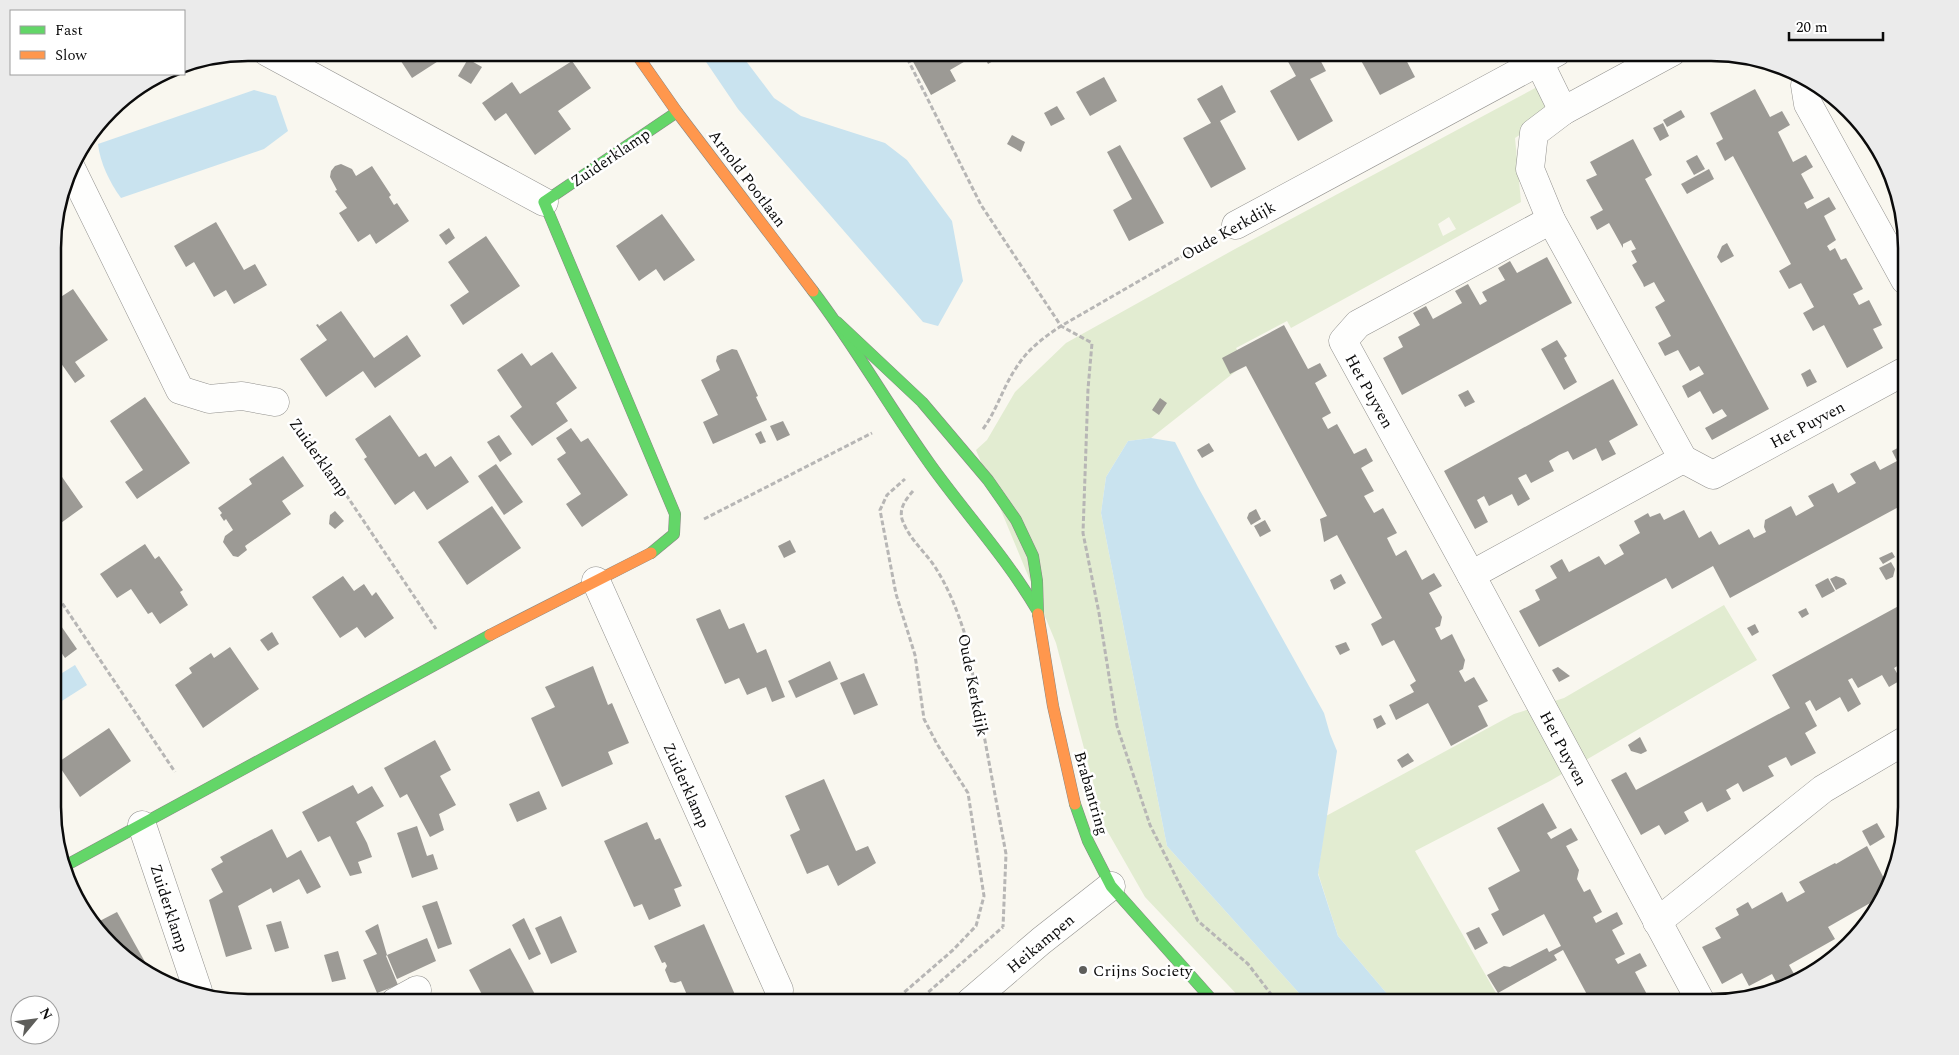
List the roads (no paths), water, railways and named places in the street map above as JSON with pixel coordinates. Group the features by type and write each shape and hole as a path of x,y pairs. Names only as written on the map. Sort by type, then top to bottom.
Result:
{"street":[{"path":"70,863 453,654 650,554 674,534 675,514 544,202 284,61"},
{"name":"Arnold Pootlaan","path":"641,61 677,112 837,322 898,419 934,471"},
{"name":"Oude Kerkdijk","path":"1236,225 1541,61"},
{"name":"Oude Kerkdijk","path":"1549,61 1563,111"},
{"path":"1471,575 1683,459 1551,220 1530,169 1534,133 1563,111 1655,61"},
{"path":"1805,87 1808,104 1898,267"},
{"name":"Zuiderklamp","path":"544,202 677,112"},
{"path":"75,176 180,390 209,399 242,396 275,402"},
{"name":"Het Puyven","path":"1551,220 1358,324 1343,341 1696,994"},
{"name":"Arnold Pootlaan","path":"837,322 922,402 962,450"},
{"name":"Het Puyven","path":"1683,459 1713,475 1898,375"},
{"name":"Brabantring","path":"962,450 988,480 1016,520 1033,556 1037,581 1038,611 1053,706 1074,800 1088,841 1111,886 1207,994"},
{"name":"Brabantring","path":"934,471 996,548 1019,579 1038,611"},
{"name":"Zuiderklamp","path":"596,581 779,990"},
{"path":"1656,922 1823,789 1898,745"},
{"name":"Zuiderklamp","path":"142,825 196,986"},
{"name":"Heikampen","path":"979,994 1040,941 1111,886"}],"water":[{"path":"705,61 746,61 774,98 801,116 885,143 907,160 952,221 963,281 938,326 923,322 738,109"},
{"path":"254,90 276,96 288,131 264,149 121,198 106,172 98,144"},
{"path":"1151,438 1175,442 1198,487 1324,713 1337,751 1318,874 1338,936 1387,994 1300,994 1167,846 1101,513 1106,477 1128,441"},
{"path":"75,665 87,685 61,702 61,674"}],"place":[{"name":"Crijns Society","path":"1083,970"}]}
